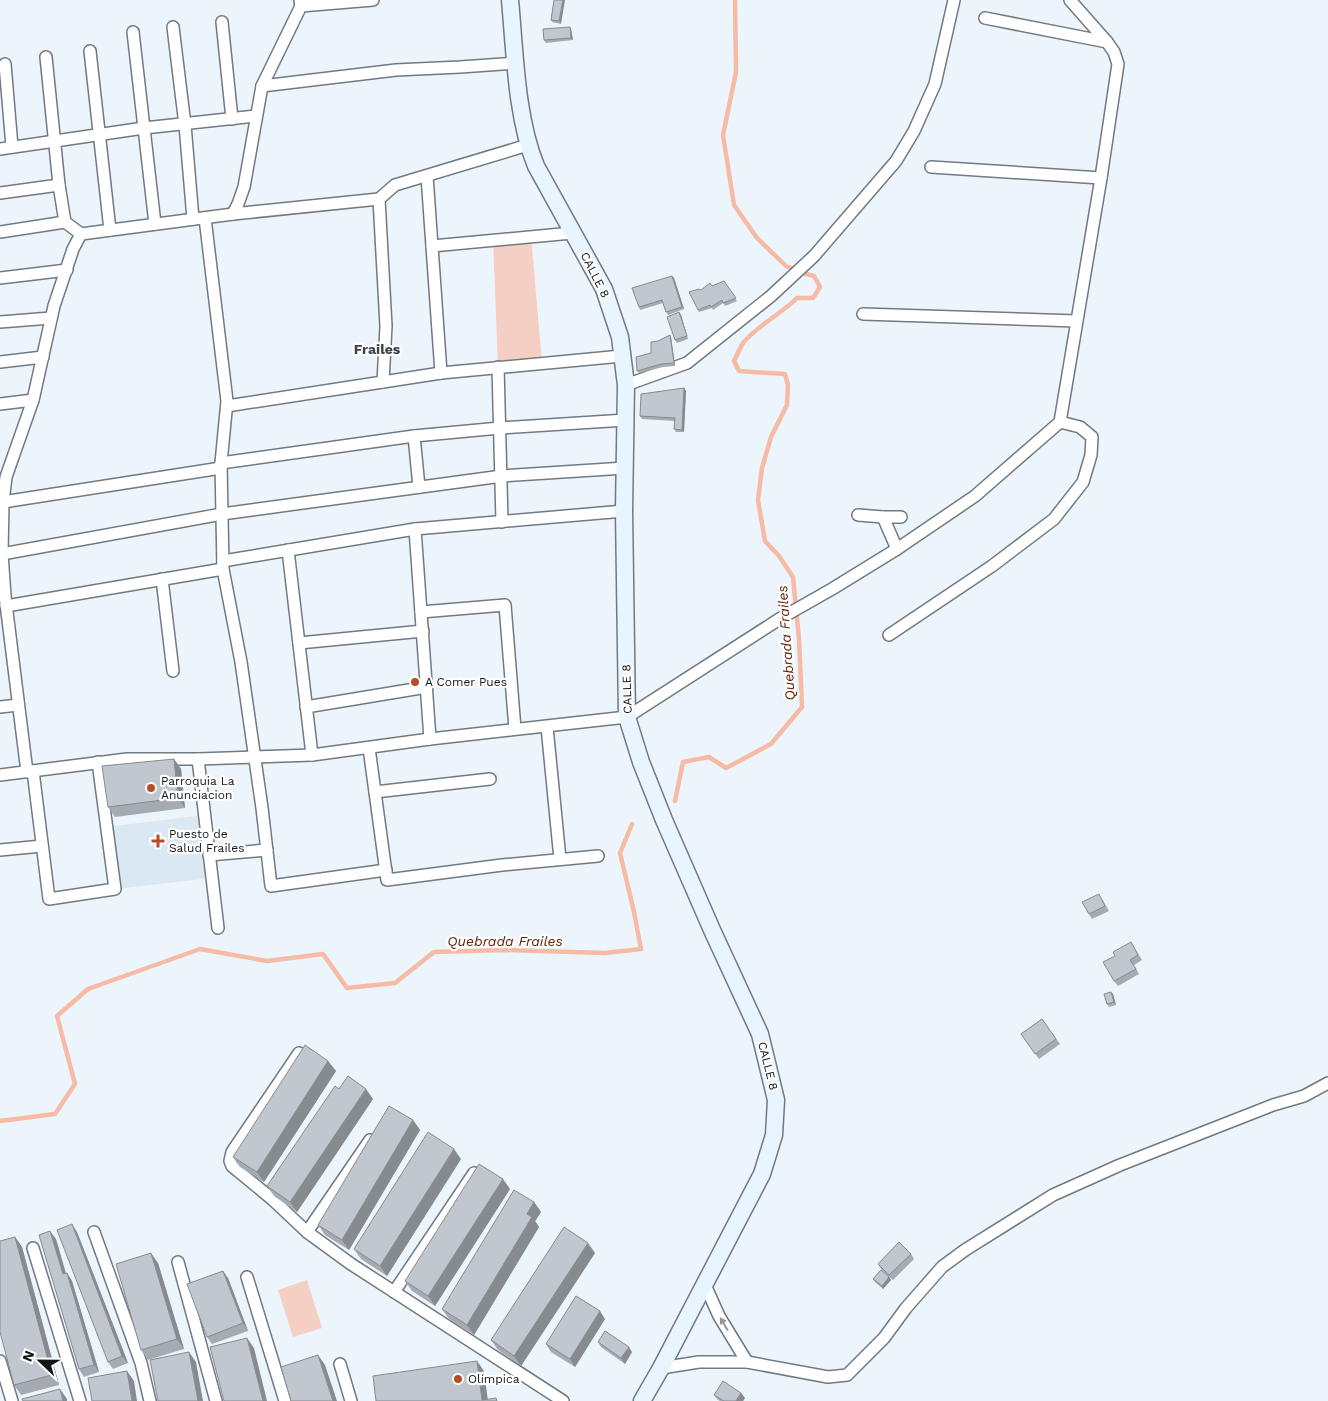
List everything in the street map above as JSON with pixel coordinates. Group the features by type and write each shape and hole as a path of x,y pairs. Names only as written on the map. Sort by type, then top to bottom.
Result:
{"street":[{"path":"232,214 244,187 262,86 300,3 373,0"},
{"name":"CALLE 8","path":"510,0 516,63 528,145 536,166 604,289 620,336 626,385 624,511 627,717 664,820 760,1034 776,1100 774,1135 762,1174 642,1401"},
{"path":"626,385 687,363 771,296 814,256 896,161 914,131 935,84 954,0"},
{"path":"0,775 127,759 255,758 312,755 430,738 627,717 789,614 897,549 975,496 1060,422 1118,64 1114,52 1107,42 1070,0"},
{"path":"985,18 1107,42"},
{"path":"222,22 232,119"},
{"path":"173,28 185,125 193,219"},
{"path":"133,32 155,224"},
{"path":"90,51 110,230"},
{"path":"46,57 59,185 65,222"},
{"path":"262,86 396,70 516,63"},
{"path":"5,64 12,147"},
{"path":"0,149 144,128 256,116"},
{"path":"0,232 65,222 82,234 232,214 379,199 395,185 528,145"},
{"path":"931,167 1101,178"},
{"path":"427,176 441,373"},
{"path":"0,193 59,185"},
{"path":"379,199 386,326 383,382"},
{"path":"205,218 227,406 221,465 223,565 241,662 271,886 386,870"},
{"path":"432,246 572,233"},
{"path":"82,234 73,249 51,318 33,400 6,477 3,502 2,554 6,650 30,772 49,899 115,889 98,762"},
{"path":"0,278 67,270"},
{"path":"863,314 1076,321"},
{"path":"0,322 51,318"},
{"path":"227,406 441,373 622,356"},
{"path":"0,362 43,357"},
{"path":"498,367 502,522"},
{"path":"0,404 33,400"},
{"path":"3,502 221,465 414,436 500,428 626,420"},
{"path":"889,635 992,566 1054,519 1083,482 1091,455 1092,437 1080,427 1060,422"},
{"path":"414,436 418,487"},
{"path":"2,554 222,514 502,476 625,468"},
{"path":"4,600 162,579 288,550 415,529 624,511"},
{"path":"858,515 900,517"},
{"path":"883,517 897,549"},
{"path":"415,529 430,738"},
{"path":"288,550 312,755"},
{"path":"162,579 173,671"},
{"path":"421,612 505,604 515,729"},
{"path":"300,643 423,630"},
{"path":"306,707 427,687"},
{"path":"0,707 18,705"},
{"path":"546,726 560,859"},
{"path":"369,748 387,880 502,865 598,856"},
{"path":"198,759 218,928"},
{"path":"375,792 490,779"},
{"path":"0,850 42,846"},
{"path":"209,856 267,850"},
{"path":"299,1053 232,1152 230,1161 232,1166 272,1199 307,1232 351,1264 394,1292 487,1347 563,1401"},
{"path":"661,1368 699,1362 747,1362 828,1377 847,1375 884,1338 906,1308 942,1267 965,1250 1053,1195 1120,1165 1273,1106 1304,1096 1328,1084"},
{"path":"307,1232 378,1129"},
{"path":"394,1292 474,1173"},
{"path":"94,1232 141,1363 150,1401"},
{"path":"33,1248 80,1401"},
{"path":"178,1262 216,1401"},
{"path":"247,1277 285,1401"},
{"path":"705,1285 719,1316 747,1362"},
{"path":"0,1361 12,1401"},
{"path":"340,1364 351,1401"}],"shaded area":[{"path":"531,236 542,363 498,367 493,240"},
{"name":"Puesto de Salud Frailes","path":"204,815 212,878 115,889 106,827"},
{"path":"307,1280 322,1328 293,1337 278,1290"}],"building":[{"path":"554,0 563,0 559,21 551,20"},
{"path":"570,27 571,38 544,40 543,29"},
{"path":"672,276 682,307 666,312 662,300 639,307 632,288"},
{"path":"724,281 736,298 723,303 722,300 711,307 710,305 698,310 689,292 701,290 710,283 712,286"},
{"path":"679,312 687,336 675,340 667,317"},
{"path":"670,335 674,363 661,364 637,371 636,357 651,353 651,342"},
{"path":"684,388 682,430 674,429 675,418 640,416 641,394"},
{"path":"174,759 178,798 108,807 102,766"},
{"path":"1099,894 1105,906 1089,914 1082,902"},
{"path":"1131,942 1138,955 1130,960 1136,969 1114,981 1103,962 1115,956 1113,952"},
{"path":"1111,992 1114,1002 1107,1004 1104,994"},
{"path":"1042,1019 1056,1039 1035,1054 1021,1034"},
{"path":"305,1045 328,1061 257,1172 233,1157"},
{"path":"348,1076 366,1089 290,1202 267,1186 335,1086 339,1089"},
{"path":"389,1106 413,1120 342,1240 318,1225"},
{"path":"428,1132 454,1149 380,1266 354,1249"},
{"path":"479,1164 503,1179 428,1296 405,1281"},
{"path":"514,1190 534,1202 527,1214 532,1217 467,1325 442,1309"},
{"path":"72,1224 122,1356 108,1362 57,1230"},
{"path":"564,1227 588,1243 514,1356 491,1340"},
{"path":"50,1231 63,1274 67,1273 94,1365 79,1369 39,1235"},
{"path":"15,1237 52,1375 14,1385 0,1332 0,1241"},
{"path":"899,1242 911,1254 889,1275 878,1264"},
{"path":"151,1253 177,1339 141,1350 116,1264"},
{"path":"881,1270 889,1277 882,1286 873,1279"},
{"path":"223,1271 243,1323 207,1337 187,1284"},
{"path":"576,1296 600,1311 570,1359 546,1344"},
{"path":"605,1331 629,1347 621,1358 598,1342"},
{"path":"247,1338 263,1401 224,1401 210,1347"},
{"path":"189,1352 198,1401 158,1401 150,1360"},
{"path":"318,1355 333,1401 291,1401 281,1367"},
{"name":"Olímpica","path":"477,1361 482,1400 496,1398 497,1401 376,1401 373,1376"},
{"path":"127,1371 132,1401 92,1401 88,1378"},
{"path":"723,1381 741,1393 736,1401 724,1401 714,1395"},
{"path":"60,1389 63,1401 23,1401 22,1399"}],"waterway":[{"name":"Quebrada Frailes","path":"675,801 683,762 709,757 726,768 771,744 802,707 799,639 793,577 779,556 765,541 758,500 762,468 771,437 787,405 788,385 785,374 739,371 734,361 743,343 749,337 797,298 813,298 820,287 814,276 786,266 757,238 734,205 723,135 736,72 735,0"},
{"name":"Quebrada Frailes","path":"0,1121 55,1114 75,1084 57,1016 88,989 200,949 267,961 323,954 347,988 395,983 434,952 504,950 605,953 641,949 620,853 632,824"}],"place":[{"name":"A Comer Pues","path":"415,682"},
{"name":"Parroquia La Anunciacion","path":"151,788"},
{"name":"Puesto de Salud Frailes","path":"158,841"},
{"name":"Olímpica","path":"458,1379"}],"district":[{"name":"Frailes","path":"377,349"}]}
